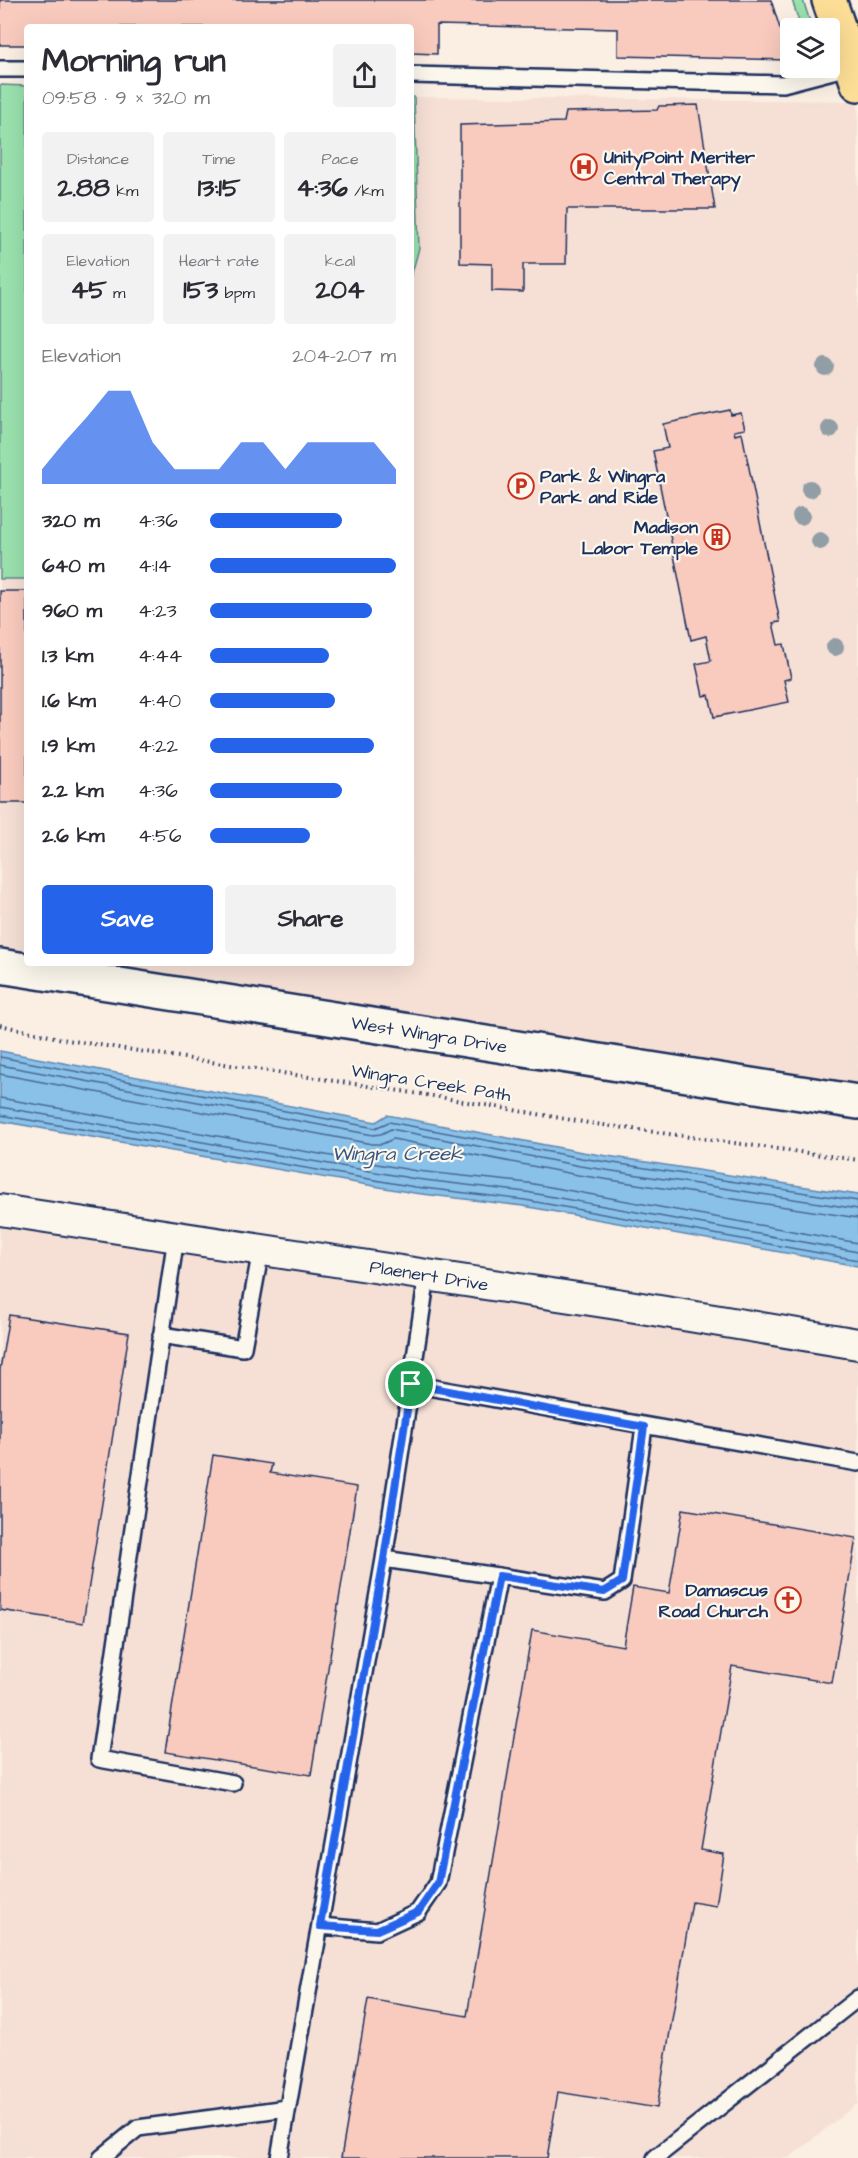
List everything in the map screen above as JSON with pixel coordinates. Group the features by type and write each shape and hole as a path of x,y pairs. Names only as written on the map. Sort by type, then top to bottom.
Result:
{"main road":[{"path":"829,0 855,75"}],"street":[{"name":"West Wingra Drive","path":"0,966 858,1102"},
{"name":"Plaenert Drive","path":"0,1210 858,1344"}],"lane":[{"path":"0,69 24,69"},
{"path":"414,75 783,84 855,75"},
{"path":"176,1237 99,1759 233,1783"},
{"path":"161,1335 243,1348 261,1250"},
{"path":"279,2158 384,1559 427,1276"},
{"path":"411,1384 858,1463"},
{"path":"384,1559 604,1592 622,1581 644,1427"},
{"path":"320,1926 377,1930 418,1912 438,1883 499,1576"},
{"path":"655,2158 858,1998"},
{"path":"102,2158 138,2128 288,2108"}],"path":[{"name":"Wingra Creek Path","path":"0,1025 67,1040 433,1096 589,1123 858,1160"}],"shaded area":[{"path":"414,97 858,101 858,1102 0,966 0,579 24,579 24,966 414,966 414,266 419,248"},
{"path":"0,1210 858,1344 858,2103 789,2158 0,2158"}],"green space":[{"path":"792,0 803,0 809,18 798,18"},
{"path":"0,85 24,86 24,579 0,579"},
{"path":"414,97 419,248 414,266"}],"water":[{"name":"Wingra Creek","path":"0,1051 376,1122 387,1115 582,1152 858,1195 858,1266 523,1206 414,1193 0,1121"}],"building":[{"path":"0,0 771,0 780,28 780,60 618,56 618,29 437,25 437,54 414,53 414,24 24,24 24,45 0,45"},
{"name":"UnityPoint Meriter Central Therapy","path":"698,105 715,209 567,209 566,264 523,264 523,292 492,291 492,264 460,263 460,125 564,122 566,112 657,110 659,106"},
{"name":"Madison Labor Temple","path":"730,410 731,415 741,413 745,429 734,431 735,435 742,433 780,622 773,623 778,645 784,644 791,678 784,680 789,702 714,717 709,695 703,696 696,664 711,661 706,636 691,640 653,451 668,448 663,424"},
{"path":"0,591 24,591 24,803 0,803"},
{"path":"9,1315 129,1333 83,1623 0,1610 0,1370"},
{"path":"213,1455 272,1464 270,1473 357,1487 311,1775 165,1752"},
{"path":"683,1509 856,1538 832,1683 732,1666 701,1850 724,1854 716,1906 692,1902 657,2108 558,2092 547,2158 341,2158 368,1999 467,2016 532,1630 623,1646 633,1587 669,1593"}],"place":[{"name":"UnityPoint Meriter Central Therapy","path":"584,167"},
{"name":"Park & Wingra Park and Ride","path":"521,486"},
{"name":"Madison Labor Temple","path":"717,537"},
{"name":"Damascus Road Church","path":"788,1600"}],"route":[{"path":"411,1384 644,1427 622,1581 604,1592 499,1576 438,1883 418,1912 377,1930 320,1926 384,1559 411,1384"}]}
